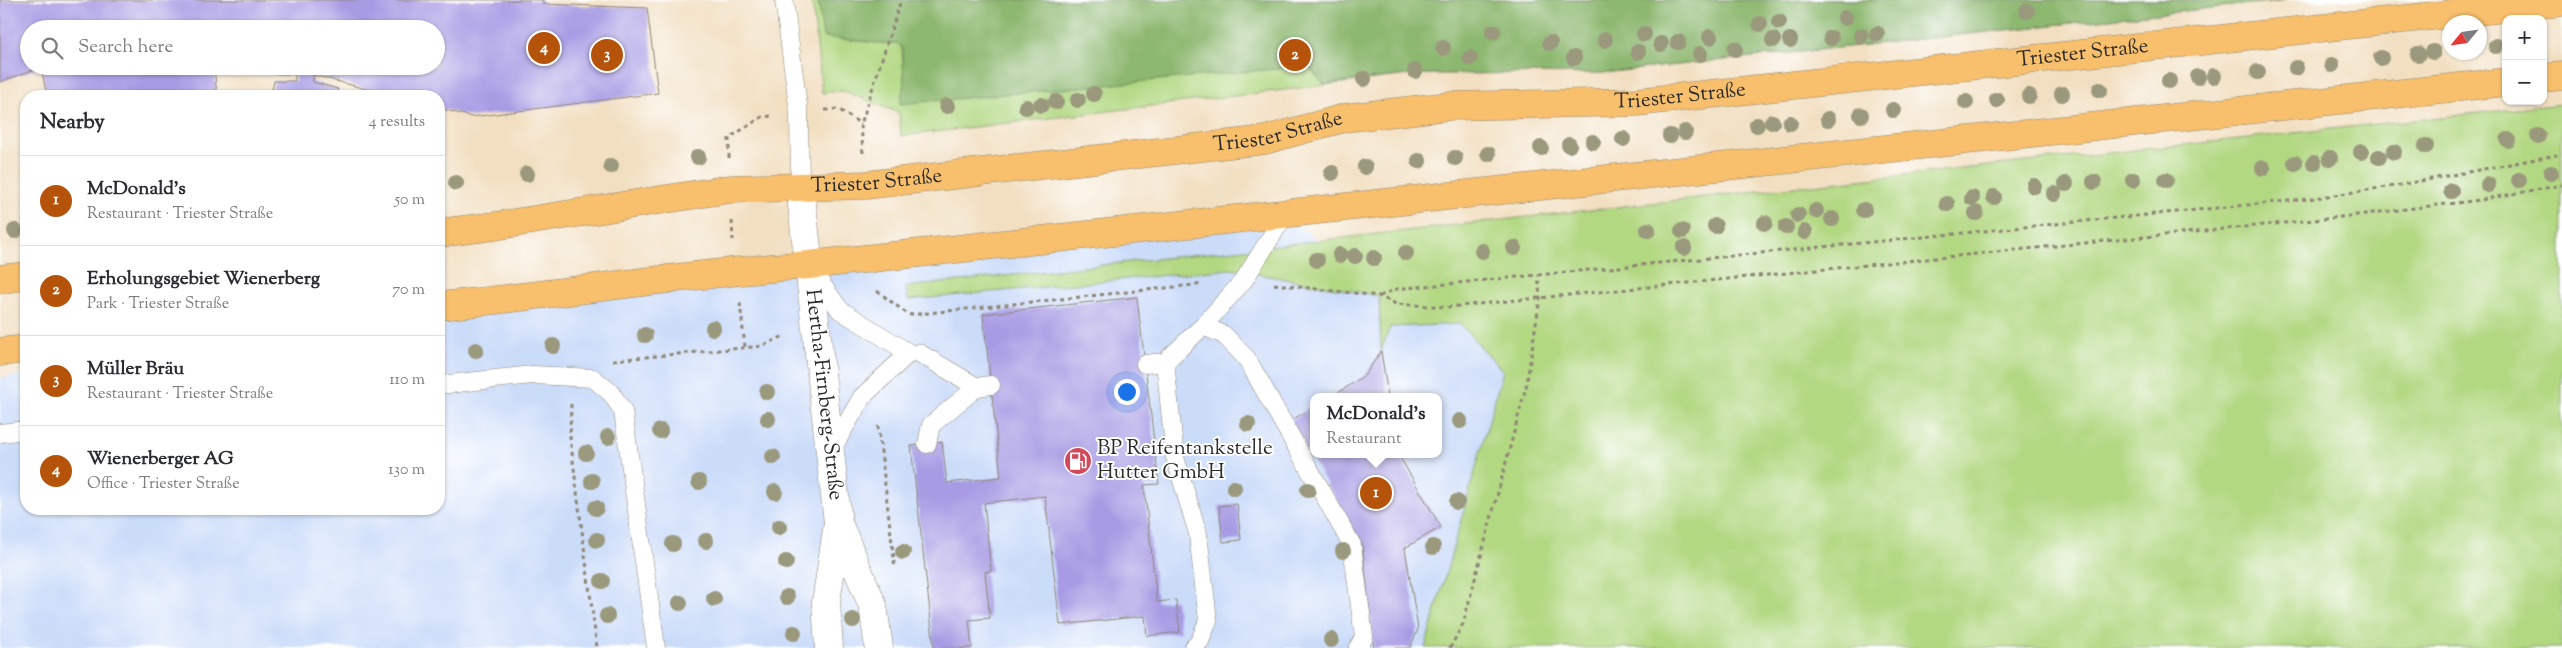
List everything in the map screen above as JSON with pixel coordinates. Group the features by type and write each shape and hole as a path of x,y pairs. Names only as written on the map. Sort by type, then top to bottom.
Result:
{"main road":[{"name":"Triester Straße","path":"445,232 496,226 730,188 866,185 1265,140 1344,118 1449,106 1637,102 2562,2"},
{"path":"2547,78 2562,76"},
{"path":"445,305 735,270 808,265 2502,82"},
{"path":"0,279 20,277"},
{"path":"0,352 20,350"}],"street":[{"name":"Triester Straße","path":"800,187 808,265"},
{"name":"Hertha-Firnberg-Straße","path":"808,265 838,523 826,602 829,648"},
{"name":"Hertha-Firnberg-Straße","path":"838,523 873,606 879,648"}],"lane":[{"path":"784,0 799,113 800,187"},
{"path":"1145,364 1165,362 1203,326 1244,280 1286,213"},
{"path":"808,265 840,310 914,353 984,386 932,425 927,444"},
{"path":"1203,326 1224,335 1247,359 1294,446 1352,545 1364,637 1358,648"},
{"path":"830,451 862,397 914,353"},
{"path":"1165,362 1175,457 1198,534 1208,620 1200,641 1193,648"},
{"path":"445,384 533,375 594,378 612,394 623,411 656,648"},
{"path":"0,433 20,431"}],"path":[{"path":"867,101 901,0"},
{"path":"1379,296 1396,289 2308,199 2400,185 2562,154"},
{"path":"877,292 908,314 1244,280 1379,296 1396,304 1448,306 2324,219 2480,200 2562,185"},
{"path":"1450,648 1463,624 1526,387 1540,298 1538,276"},
{"path":"908,314 914,353"},
{"path":"594,378 615,358 762,346"},
{"path":"566,400 571,403 570,438 597,648"},
{"path":"877,424 895,570"}],"shaded area":[{"path":"1286,213 1379,296 1381,349 1390,327 1459,324 1503,371 1425,648 0,648 0,378 20,375 20,515 445,515 445,316"}],"green space":[{"path":"812,0 2287,0 1602,73 1417,74 901,136 899,113 844,91 822,93"},
{"path":"818,0 2287,0 1602,73 1417,74 1324,84 1308,66 900,104 904,82 902,48 897,43 877,43 823,37"},
{"path":"2562,104 2562,648 1425,648 1503,371 1460,324 1390,327 1381,351 1379,296 1231,269 908,300 906,287 1785,188"}],"building":[{"path":"0,0 543,0 543,4 647,8 658,93 472,117 445,110 445,90 370,90 313,75 445,75 445,20 20,20 20,75 0,82"},
{"path":"43,75 215,75 216,90 46,90"},
{"path":"295,75 313,75 313,82 338,89 272,90 274,81 295,81"},
{"name":"BP Reifentankstelle Hutter GmbH","path":"1137,297 1159,484 1144,485 1157,602 1176,600 1180,632 1147,636 1145,616 1060,625 1045,496 984,503 991,571 985,572 990,618 969,620 972,648 934,648 911,446 942,442 947,483 1001,477 983,314"},
{"path":"1381,351 1387,393 1338,393 1365,375"},
{"path":"1310,409 1310,455 1290,421"},
{"path":"1312,458 1400,458 1441,527 1405,548 1418,629 1410,648 1374,648 1362,544"},
{"path":"1237,504 1241,540 1223,542 1219,506"}],"place":[{"name":"Wienerberger AG","path":"544,48"},
{"name":"Müller Bräu","path":"607,55"},
{"name":"Erholungsgebiet Wienerberg","path":"1295,55"},
{"name":"BP Reifentankstelle Hutter GmbH","path":"1078,461"},
{"name":"McDonald's","path":"1376,493"}]}
